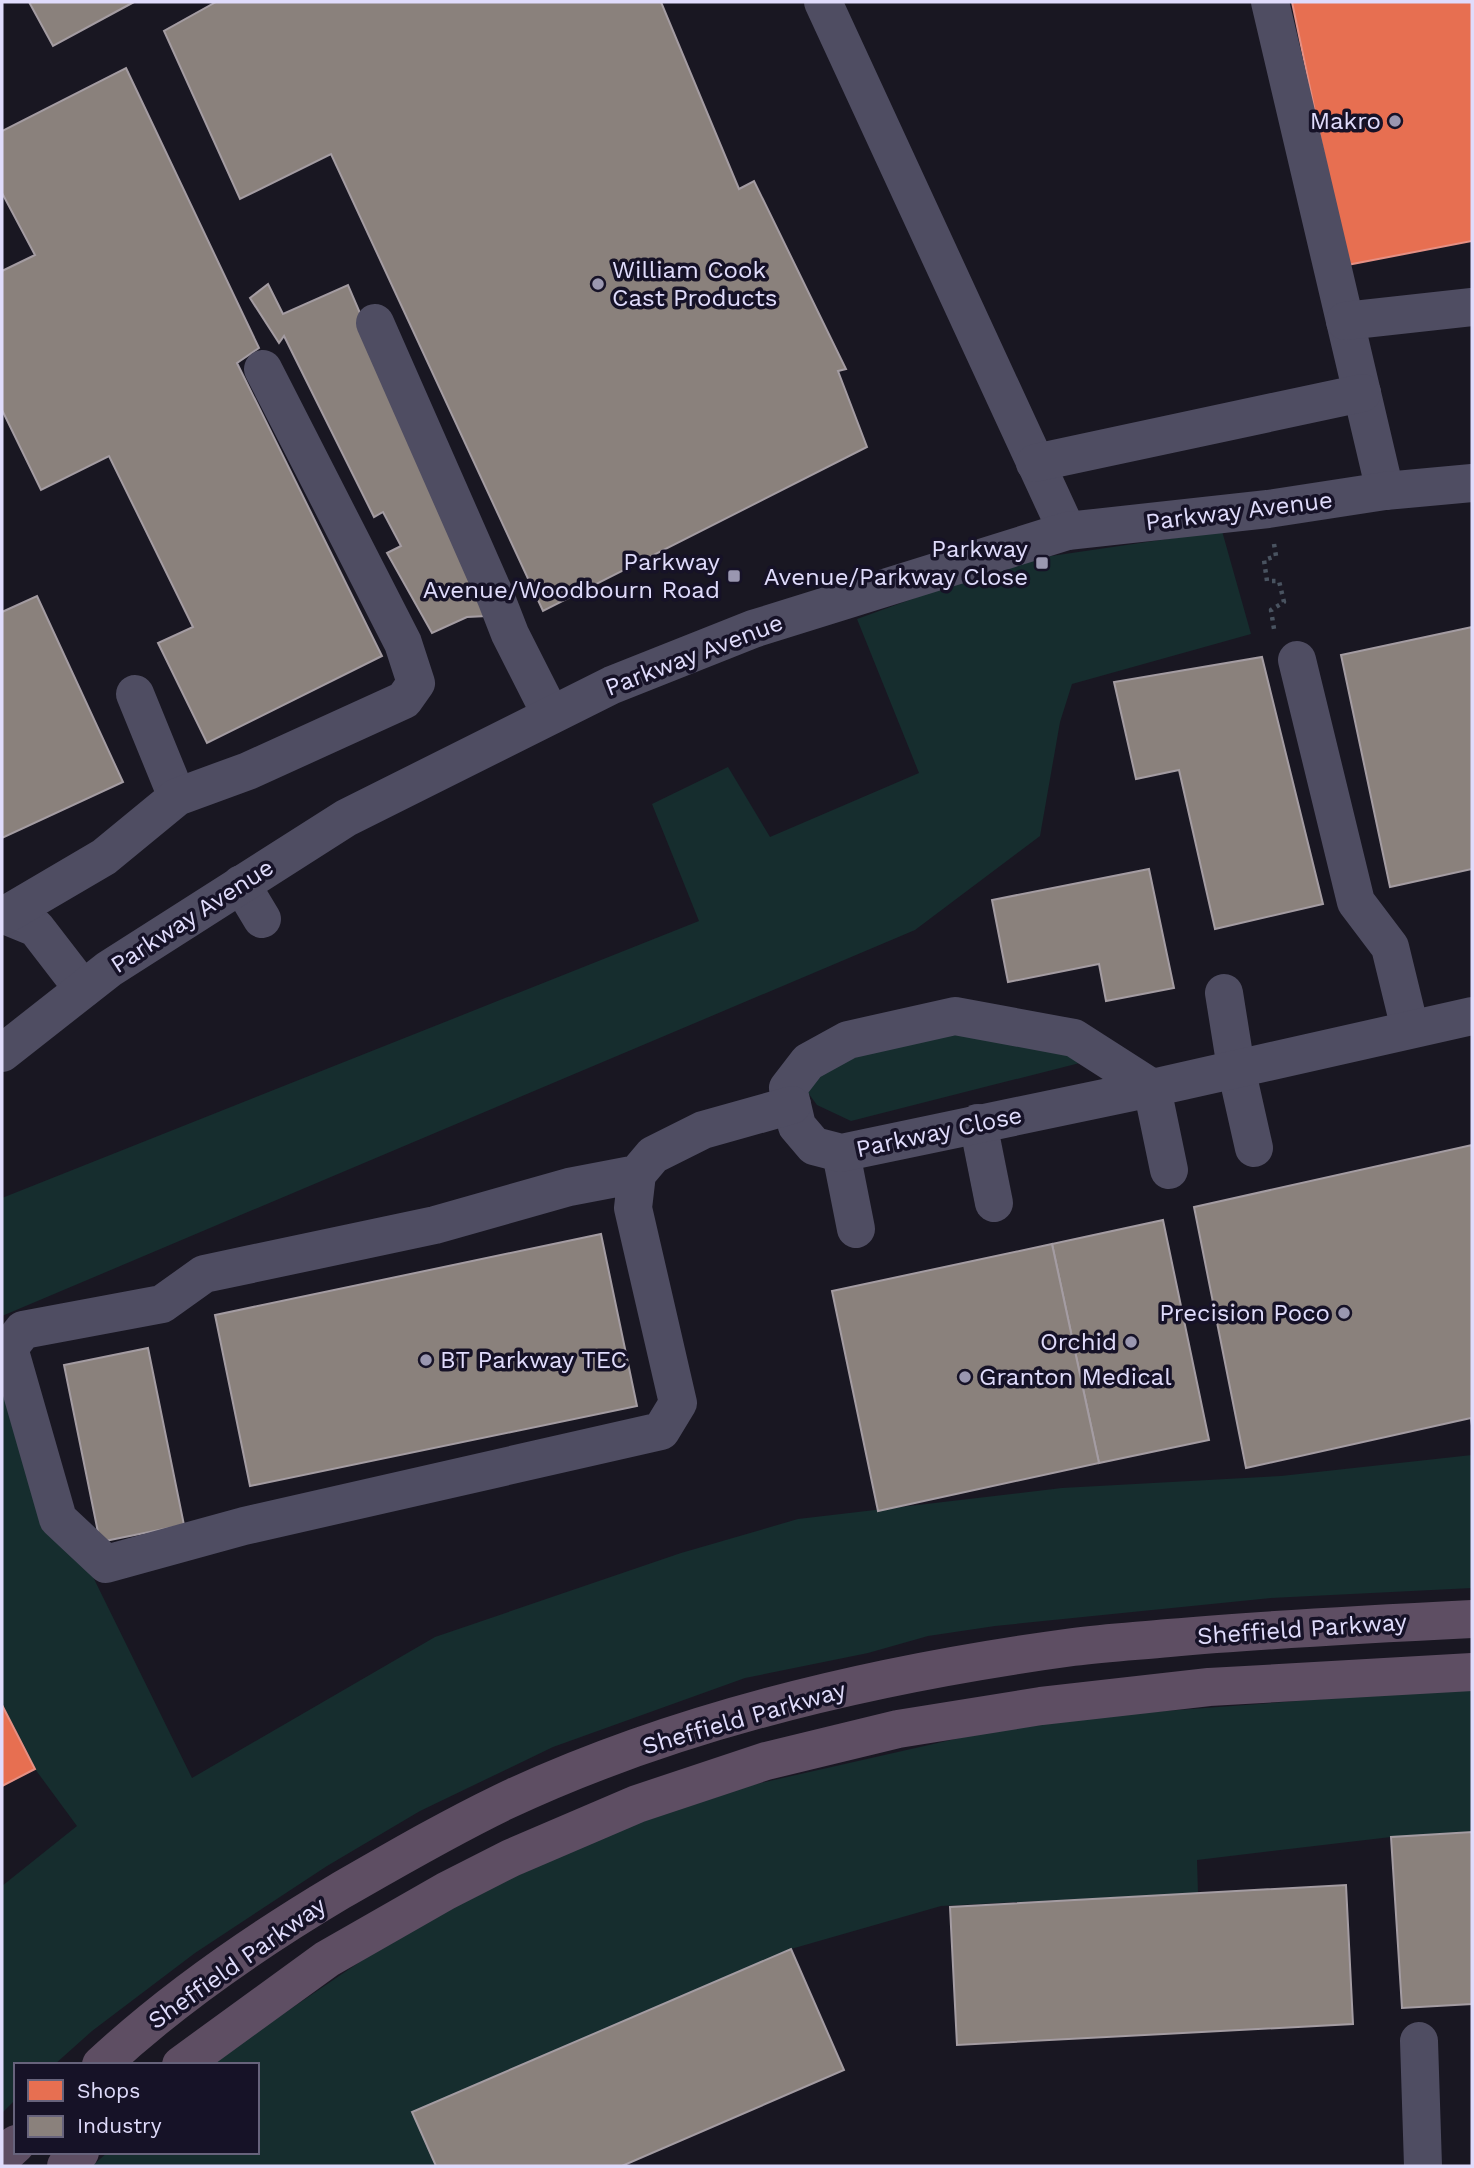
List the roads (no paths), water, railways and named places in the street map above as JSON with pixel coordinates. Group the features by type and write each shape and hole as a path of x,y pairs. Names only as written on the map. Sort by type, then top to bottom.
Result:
{"highway":[{"name":"Sheffield Parkway","path":"103,2063 169,2008 246,1950 298,1916 411,1849 505,1802 611,1757 799,1698 889,1678 1074,1647 1267,1629 1472,1619"},
{"name":"Sheffield Parkway","path":"184,2063 327,1959 446,1891 511,1858 637,1804 766,1761 898,1729 1041,1706 1209,1687 1472,1672"}],"street":[{"path":"823,2 1067,531"},
{"path":"1270,2 1385,491"},
{"path":"1345,321 1472,307"},
{"path":"375,323 510,634 551,715"},
{"path":"3,915 104,857 177,797 248,771 404,700 416,684 403,643 263,369"},
{"path":"1035,463 1362,393"},
{"name":"Parkway Avenue","path":"2,1054 109,969 346,818 612,685 753,629 1067,531 1268,509 1385,491 1472,483"},
{"path":"1297,660 1356,902 1390,947 1410,1029"},
{"path":"135,694 177,797"},
{"path":"241,884 262,919"},
{"path":"3,915 36,928 83,989"},
{"path":"1224,993 1236,1068 1254,1148"},
{"path":"637,1174 569,1187 435,1225 204,1274 162,1304 23,1330 9,1348 58,1518 106,1564 244,1525 661,1431 678,1403 633,1208 637,1174 653,1155 703,1130 792,1105 788,1088 808,1062 848,1040 956,1016 1074,1038 1152,1088 1170,1170"},
{"name":"Parkway Close","path":"792,1105 797,1126 814,1146 841,1153 1152,1088 1472,1016"},
{"path":"978,1123 994,1203"},
{"path":"841,1153 856,1230"},
{"path":"1419,2041 1423,2166"}],"place":[{"name":"Makro","path":"1395,121"},
{"name":"William Cook Cast Products","path":"598,284"},
{"name":"Parkway Avenue/Parkway Close","path":"1042,563"},
{"name":"Parkway Avenue/Woodbourn Road","path":"734,576"},
{"name":"Precision Poco","path":"1344,1313"},
{"name":"Orchid","path":"1131,1342"},
{"name":"BT Parkway TEC","path":"426,1360"},
{"name":"Granton Medical","path":"965,1377"}]}
